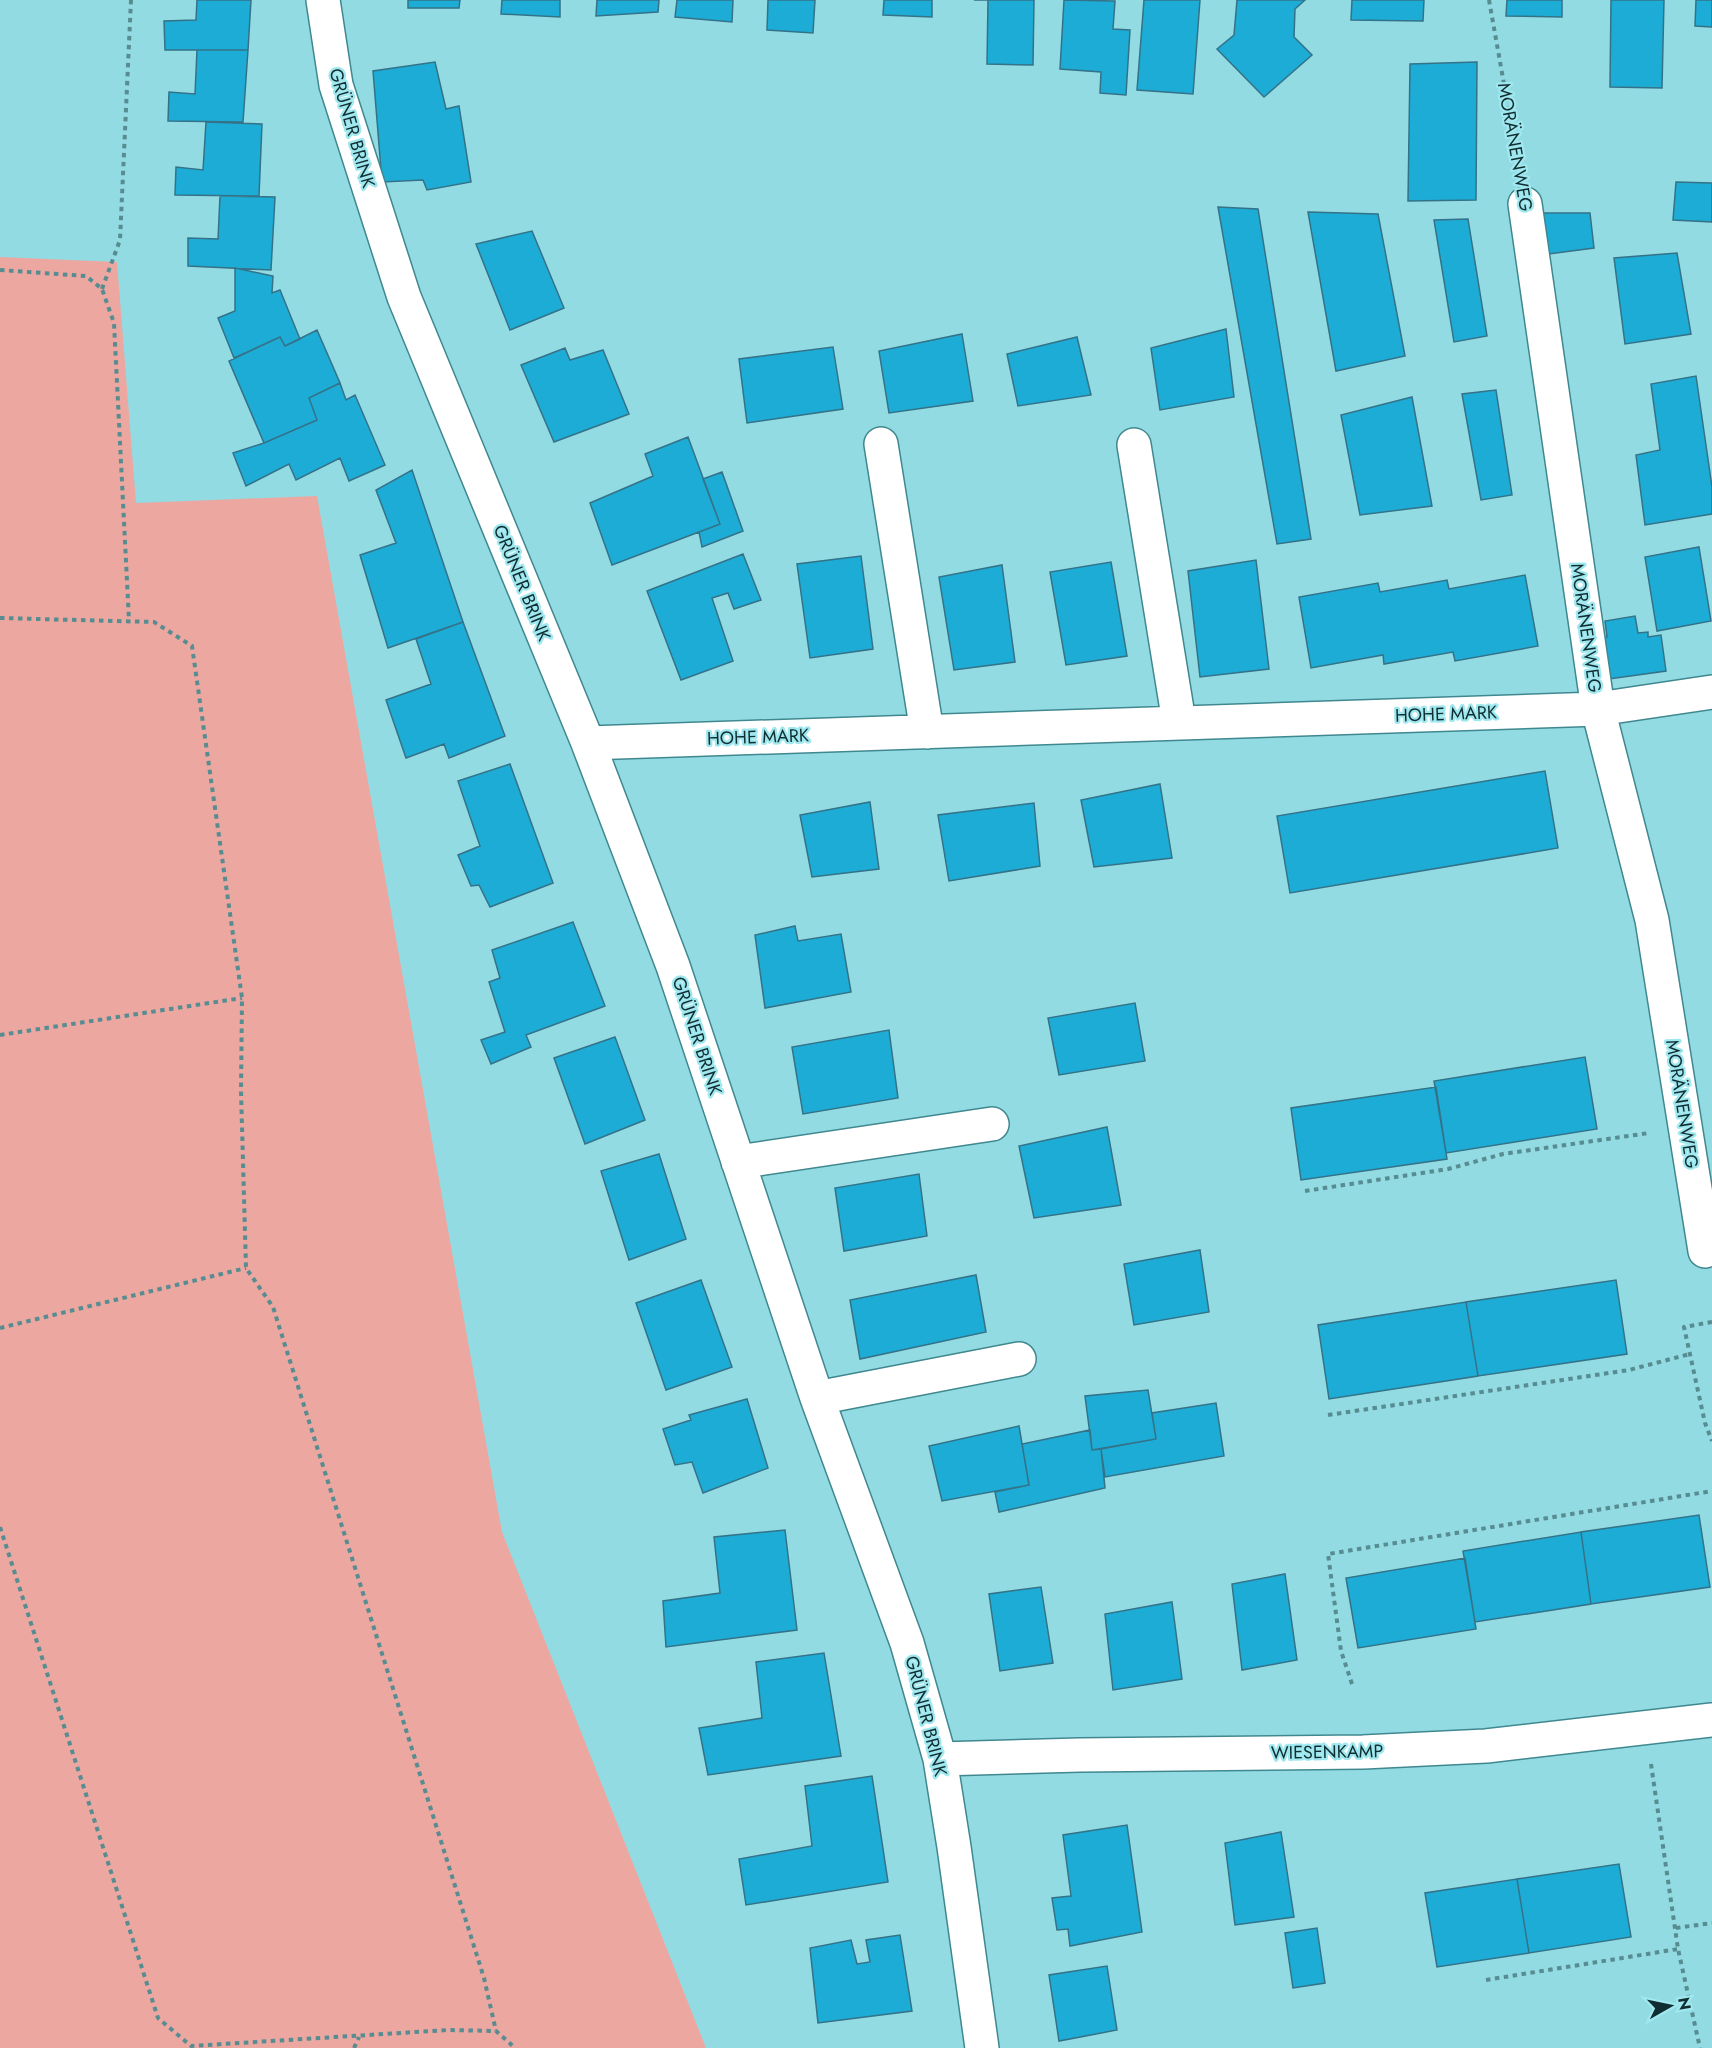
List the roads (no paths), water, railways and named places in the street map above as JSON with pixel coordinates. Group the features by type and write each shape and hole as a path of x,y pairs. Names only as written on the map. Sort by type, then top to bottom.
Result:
{"street":[{"name":"GRÜNER BRINK","path":"323,0 336,85 404,297 588,743 673,966 817,1398 908,1643 940,1759 982,2048"},
{"name":"MORÄNENWEG","path":"1525,204 1598,709 1652,920 1705,1251"},
{"path":"881,444 927,732"},
{"path":"1134,445 1179,722"},
{"name":"HOHE MARK","path":"588,743 1598,709 1712,692"},
{"path":"738,1162 992,1124"},
{"path":"817,1398 1019,1359"},
{"name":"WIESENKAMP","path":"940,1759 1374,1751 1486,1746 1712,1720"}]}
